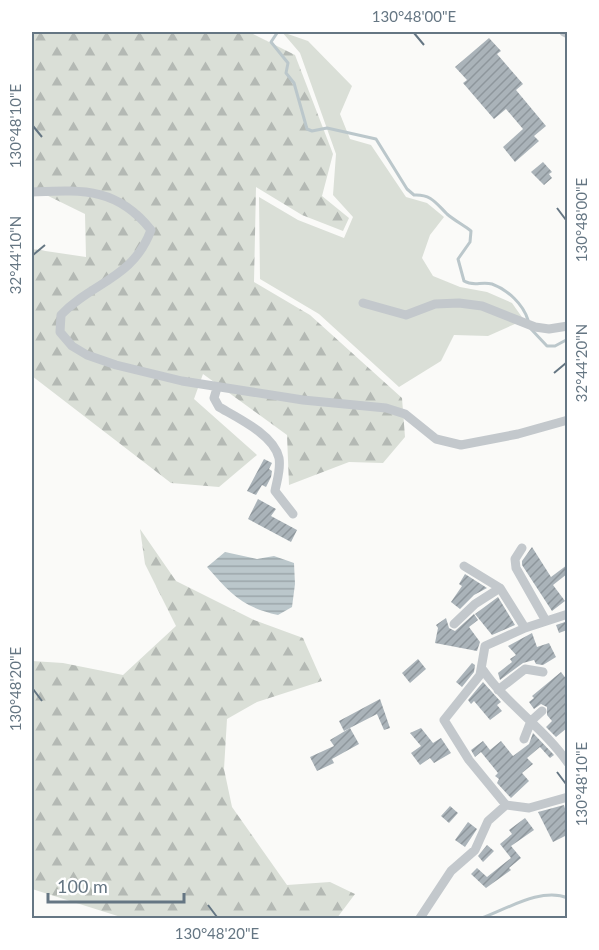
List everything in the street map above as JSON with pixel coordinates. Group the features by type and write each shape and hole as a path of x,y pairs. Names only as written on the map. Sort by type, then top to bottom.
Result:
{"street":[{"path":"32,192 86,190 108,196 140,216 152,230 145,247 112,280 75,300 61,315 60,332 72,346 116,365 217,387 386,408 405,414 436,439 461,445 518,434 567,420"},
{"path":"363,303 406,315 435,304 459,303 482,306 527,325 549,329 567,326"},
{"path":"217,387 214,398 219,407 273,445 279,456 280,470 275,491 293,514"},
{"path":"522,548 514,559 516,568 546,621"},
{"path":"464,566 500,588 525,628"},
{"path":"454,624 476,604 500,588"},
{"path":"567,614 525,628 486,646 483,670 444,720 469,760 506,805 529,808 567,797"},
{"path":"498,690 525,669 543,672"},
{"path":"483,670 513,707 531,721 567,763"},
{"path":"524,739 531,721 542,711"},
{"path":"420,918 451,871 475,850 488,821 506,805"}],"green space":[{"path":"32,32 249,32 295,55 333,154 322,196 349,218 343,231 302,215 256,187 254,282 310,315 402,398 405,437 383,463 349,462 289,485 287,435 203,374 194,399 257,455 219,487 171,483 32,376 32,249 86,257 85,214 32,188"},
{"path":"282,32 308,41 352,86 340,114 350,139 371,145 406,197 427,203 444,217 430,235 422,258 433,276 460,287 487,292 512,303 524,320 488,336 454,335 441,361 399,387 319,314 260,279 259,197 298,220 344,238 353,217 333,195 336,154 300,53"},
{"path":"140,529 176,581 254,620 303,638 322,681 257,702 227,719 224,769 232,807 287,885 330,882 355,894 337,918 124,918 32,889 32,661 63,663 123,675 176,626 145,564"}],"shaded area":[{"path":"225,552 257,559 274,556 294,563 295,584 292,607 278,615 255,608 238,598 207,567"}],"building":[{"path":"489,38 501,51 497,54 523,84 516,90 546,126 534,136 539,141 515,162 503,147 523,129 506,109 494,119 463,83 467,80 455,67"},
{"path":"543,162 552,172 549,174 552,178 544,185 531,172"},
{"path":"264,459 272,463 269,469 272,471 271,477 266,487 262,485 256,495 247,491"},
{"path":"258,499 276,509 271,516 297,530 291,542 248,519"},
{"path":"532,547 551,577 567,565 567,574 553,585 565,601 552,611 522,565 522,561"},
{"path":"465,574 487,588 474,595 460,609 451,602 462,586 459,584"},
{"path":"498,597 515,625 492,635 475,614"},
{"path":"474,614 478,620 469,627 480,642 477,651 435,643 438,628 436,625 446,618 449,628 455,631"},
{"path":"565,622 567,630 559,633 556,625"},
{"path":"532,633 537,647 549,643 556,657 543,665 536,664 534,660 523,663 500,680 498,673 512,662 510,659 516,655 508,646"},
{"path":"418,659 426,669 410,683 402,673"},
{"path":"472,663 475,665 474,672 462,687 456,682"},
{"path":"561,672 567,680 567,728 556,737 546,727 552,721 547,715 547,707 541,704 534,709 529,702 534,698 532,696"},
{"path":"483,682 501,702 497,705 502,711 490,720 474,701 471,704 468,700"},
{"path":"380,699 390,728 384,730 377,714 344,731 339,721"},
{"path":"350,728 359,744 332,759 334,763 317,771 310,757 334,746 330,740"},
{"path":"421,728 433,743 441,738 451,753 434,763 430,758 420,765 411,753 421,746 410,733"},
{"path":"533,733 554,755 550,758 540,747 527,758 533,764 522,773 529,781 511,798 497,783 499,779 495,776 498,773 481,752 475,757 471,750 483,741 490,750 501,741 513,756 529,744"},
{"path":"564,805 567,816 567,835 553,842 538,812"},
{"path":"450,806 458,813 449,823 441,816"},
{"path":"525,818 534,830 511,846 521,858 509,868 511,870 486,888 471,874 477,868 487,877 511,858 500,844 512,834 509,830"},
{"path":"468,822 477,829 465,847 455,840"},
{"path":"487,845 494,851 483,862 478,856"}],"waterway":[{"path":"275,32 277,33 271,42 288,63 286,73 294,83 307,129 312,131 327,128 376,139 407,189 414,195 425,196 433,200 471,231 470,242 458,259 464,281 471,284 492,284 504,290 519,303 528,320"},
{"path":"531,329 547,346 555,346 568,339"},
{"path":"482,918 536,897 558,895 568,898"}]}
